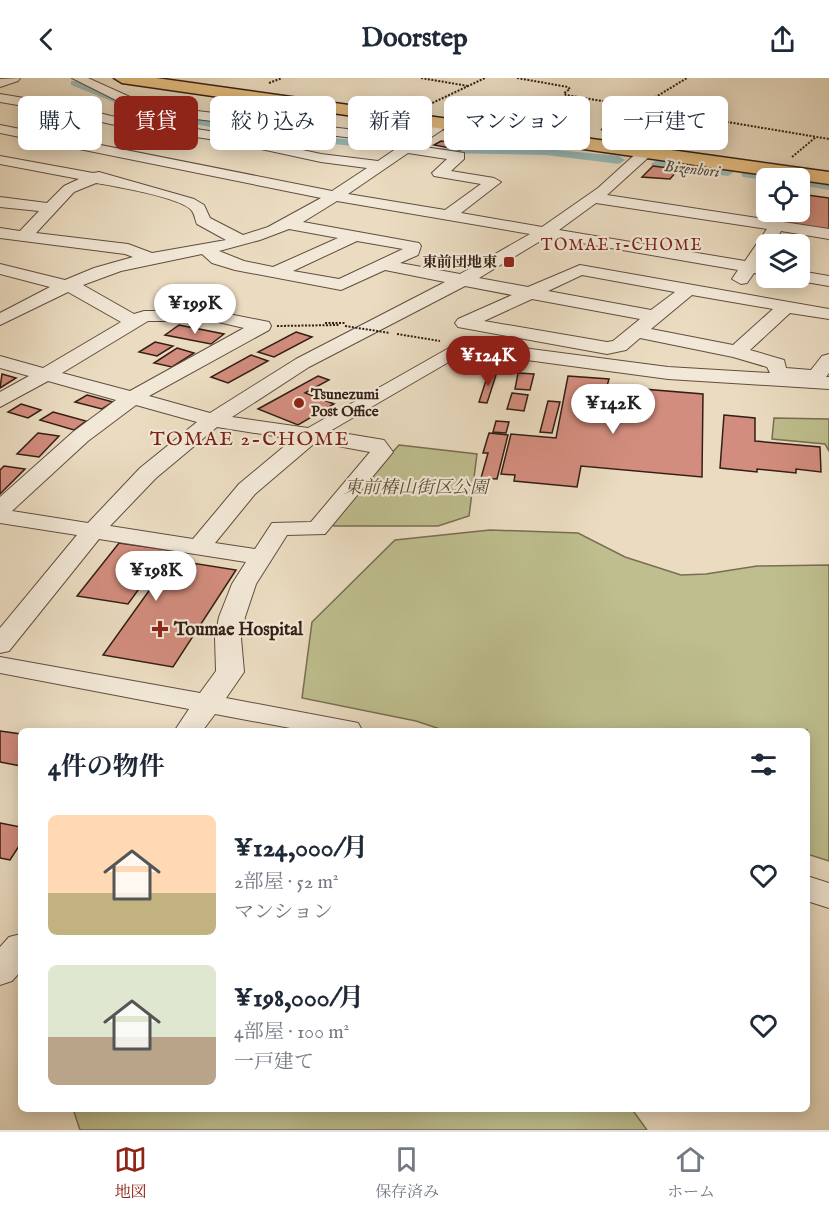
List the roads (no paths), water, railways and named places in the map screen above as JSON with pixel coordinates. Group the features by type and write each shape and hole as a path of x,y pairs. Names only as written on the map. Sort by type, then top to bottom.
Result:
{"highway":[{"path":"122,78 829,178"}],"street":[{"path":"0,83 14,78"},
{"path":"78,78 126,100 202,121 348,138"},
{"path":"0,98 114,118"},
{"path":"198,123 202,121"},
{"path":"432,130 443,123"},
{"path":"0,129 333,196 756,268"},
{"path":"198,134 378,165"},
{"path":"24,236 69,189 154,150"},
{"path":"0,320 64,286 117,266 241,241 288,224 401,150"},
{"path":"432,150 459,156 439,173 494,182 447,216"},
{"path":"246,179 289,151"},
{"path":"0,645 148,473 213,420 280,377 545,234 596,198 646,152"},
{"path":"0,161 143,187 189,202 199,208 203,221 241,241"},
{"path":"596,198 829,234"},
{"path":"0,202 50,208"},
{"path":"206,249 218,259 341,285 412,251 413,246 288,224"},
{"path":"729,297 777,226"},
{"path":"0,233 128,249 152,259"},
{"path":"276,272 355,236"},
{"path":"383,265 657,317"},
{"path":"0,269 77,289 120,316 135,320"},
{"path":"689,289 619,346 607,348 464,323 532,293 572,271 580,270 689,289 729,297 829,314"},
{"path":"810,278 829,281"},
{"path":"737,352 786,307"},
{"path":"0,401 144,316 193,315 262,326 175,372 94,425 0,510"},
{"path":"637,332 737,352 777,364 776,368 780,373 816,376 829,360"},
{"path":"199,547 247,489 310,437 463,346 668,373 829,383"},
{"path":"0,362 213,420 310,437 376,445 382,452 317,529 280,528 244,584 232,617 228,638 230,672 209,705 191,728"},
{"path":"0,516 261,557"},
{"path":"0,665 337,728"},
{"path":"810,889 829,896"},
{"path":"0,971 18,950"}],"waterway":[{"name":"Bizenbori","path":"75,83 149,113 278,136 348,142"},
{"name":"Bizenbori","path":"440,150 546,152 619,160"},
{"name":"Bizenbori","path":"657,164 728,172"},
{"name":"Bizenbori","path":"747,174 756,175"},
{"name":"Bizenbori","path":"810,183 829,186"}],"place":[{"name":"東前団地東","path":"509,262"},
{"name":"Tsunezumi Post Office","path":"299,403"},
{"name":"Toumae Hospital","path":"160,629"}],"district":[{"name":"TOMAE 1-CHOME","path":"622,244"},
{"name":"TOMAE 2-CHOME","path":"250,438"}],"park label":[{"name":"東前椿山街区公園","path":"416,487"}]}
